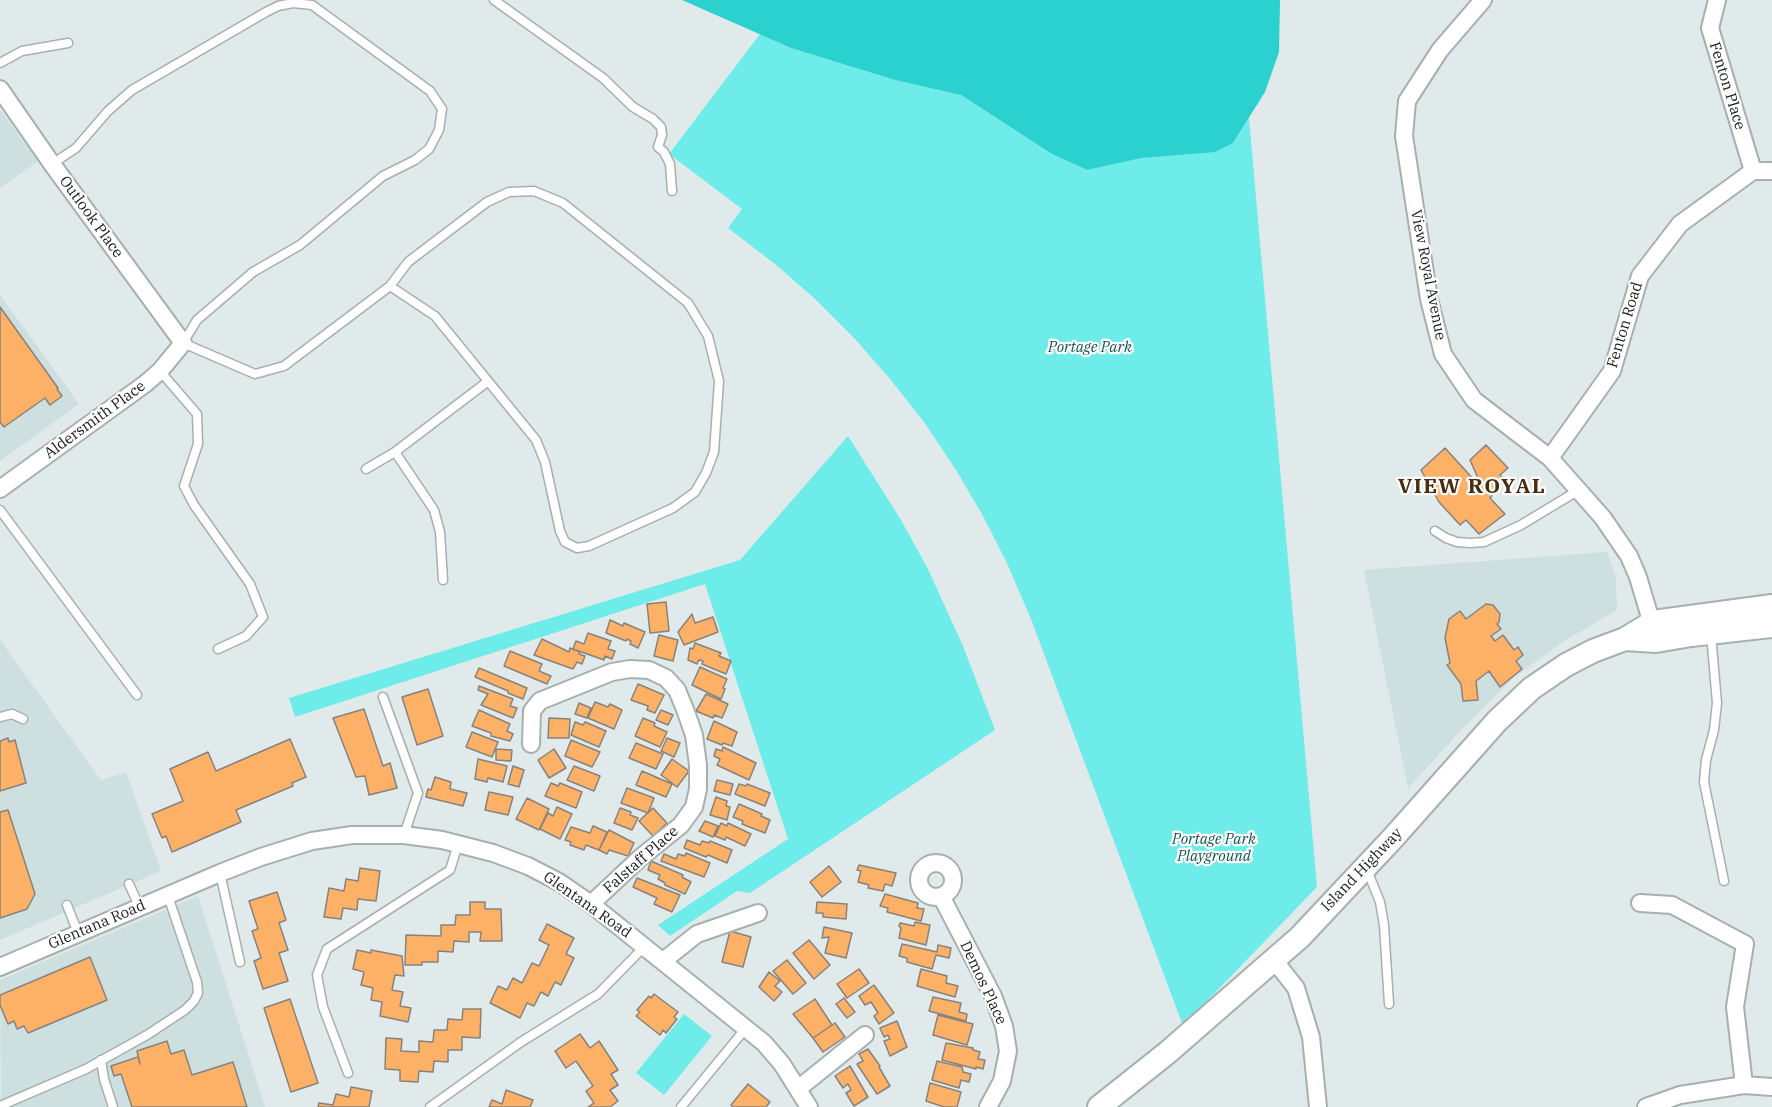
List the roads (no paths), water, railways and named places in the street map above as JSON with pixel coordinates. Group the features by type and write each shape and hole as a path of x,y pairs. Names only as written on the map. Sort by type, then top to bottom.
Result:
{"main road":[{"name":"Island Highway","path":"1099,1107 1167,1053 1300,937 1497,721 1532,688 1566,665 1593,651 1625,639 1772,606"},
{"name":"Island Highway","path":"1654,632 1711,633 1772,626"}],"street":[{"name":"View Royal Avenue","path":"1483,0 1440,50 1407,101 1404,136 1429,299 1443,354 1474,400 1550,458 1603,518 1629,555 1654,632"},
{"name":"Fenton Place","path":"1718,0 1710,28 1753,171"},
{"name":"Outlook Place","path":"0,89 183,343"},
{"path":"1753,171 1772,171"},
{"name":"Fenton Road","path":"1550,458 1612,371 1640,276 1680,224 1753,171"},
{"name":"Aldersmith Place","path":"0,489 145,384 183,343"},
{"name":"Falstaff Place","path":"531,744 532,711 540,701 612,672 630,669 649,670 666,678 677,690 686,712 694,735 698,765 698,789 694,807 681,825 640,858 591,904"},
{"name":"Glentana Road","path":"0,967 220,873 312,841 352,835 404,835 458,844 494,853 528,866 559,882 591,904 764,1043 799,1088 809,1107"},
{"name":"Demos Place","path":"941,896 993,996 1004,1026 1008,1051 1002,1081 988,1107"},
{"path":"1640,903 1672,905 1745,944 1735,1007 1744,1085"},
{"path":"663,961 697,934 758,913"},
{"path":"1274,960 1296,988 1311,1037 1318,1107"},
{"path":"799,1088 865,1035"},
{"path":"1646,1107 1680,1095 1744,1085 1772,1087"}],"lane":[{"path":"266,0 266,12"},
{"path":"494,0 603,78 633,107 653,119 660,127 662,135 658,147 664,152 670,164 672,191"},
{"path":"52,164 75,148 108,111 132,90 278,6 293,3 312,5 430,91 442,109 439,130 429,149 414,160 383,176 300,245 252,272 197,320 183,343 255,374 284,366 390,286 408,262 487,202 509,192 534,191 563,203 688,303 708,336 719,381 714,452 706,473 694,492 673,508 589,546 577,548 566,542 560,531 545,462 536,440 435,316 390,286"},
{"path":"0,63 21,51 68,43"},
{"path":"160,370 197,414 198,444 184,486 194,505 250,584 263,617 246,636 219,649"},
{"path":"366,470 395,452 488,382"},
{"path":"395,452 434,510 440,532 443,580"},
{"path":"1435,531 1457,542 1484,542 1521,525 1580,490"},
{"path":"0,510 137,695"},
{"path":"1711,633 1717,703 1704,782 1724,881"},
{"path":"383,697 418,793 404,835"},
{"path":"0,717 12,714 23,719"},
{"path":"348,1073 323,1007 317,975 327,948 450,870 458,844"},
{"path":"1366,866 1380,902 1389,1004"},
{"path":"220,873 240,962"},
{"path":"129,884 140,908"},
{"path":"0,1106 86,1069 147,1035 185,1010 194,1001 198,993 197,982 168,896"},
{"path":"67,905 78,933"},
{"path":"430,1107 521,1042 598,994 646,946"},
{"path":"681,1107 746,1027"},
{"path":"101,1060 113,1107"}],"district":[{"name":"VIEW ROYAL","path":"1472,487"}],"park label":[{"name":"Portage Park","path":"1090,348"},
{"name":"Portage Park Playground","path":"1214,848"}]}
